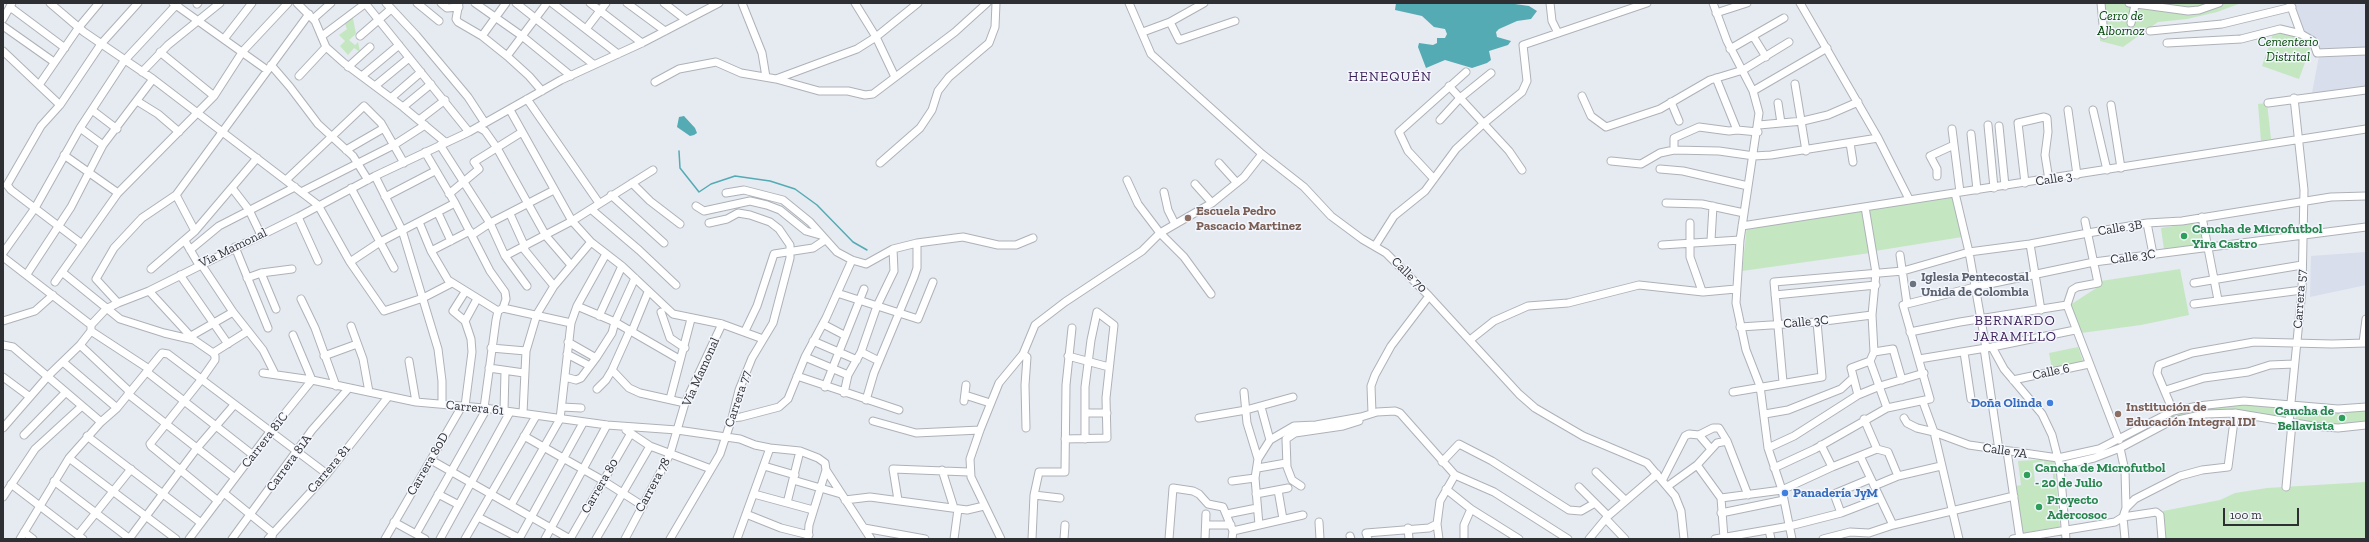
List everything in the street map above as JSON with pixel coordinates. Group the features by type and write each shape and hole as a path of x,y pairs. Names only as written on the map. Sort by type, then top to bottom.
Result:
{"street":[{"path":"50,3 124,61 153,79 318,205 350,262 384,311 423,298 452,283"},
{"path":"39,85 79,27 98,3"},
{"path":"82,244 11,190 7,185 41,126 60,105 102,44 138,3"},
{"path":"142,72 160,52 199,22 220,3"},
{"path":"55,282 118,193 214,96 243,51 288,3"},
{"path":"297,3 311,16 326,47 348,67 376,86 425,125 442,144 490,223 505,256 527,286"},
{"path":"118,302 96,279 114,248 127,232 142,218 176,195 269,68 311,16 331,3"},
{"path":"322,36 365,3 378,21 445,100 469,132"},
{"path":"417,3 439,21"},
{"path":"442,3 447,8 459,5 456,19 458,22 482,36 507,56 530,76 542,91"},
{"path":"475,3 522,36 571,76"},
{"path":"482,36 506,3"},
{"path":"516,3 593,64"},
{"path":"507,56 547,3"},
{"path":"552,3 618,54"},
{"path":"590,3 642,43"},
{"path":"586,29 606,3"},
{"path":"628,3 665,30"},
{"path":"664,3 686,20"},
{"path":"701,3 708,8"},
{"name":"Vía Mamonal","path":"3,428 47,377 80,345 91,328 106,310 118,302 149,290 235,247 298,218 318,205 351,188 469,132 593,64 642,43 719,3"},
{"path":"742,3 762,53 766,77"},
{"path":"855,3 876,37 895,77"},
{"path":"776,79 857,49 876,37 918,3"},
{"path":"655,82 679,70 716,62 741,73 776,79 819,91 848,91 865,95 880,90 955,32 987,3"},
{"path":"880,163 920,128 932,110 937,94 944,83 989,43 995,27 996,3"},
{"name":"Calle 70","path":"1129,3 1152,54 1262,154 1304,187 1336,220 1362,239 1386,253 1429,296 1512,388 1535,408 1602,445 1643,460 1668,486 1680,508 1684,539"},
{"path":"1143,32 1170,22 1204,3"},
{"path":"1550,3 1552,21 1558,33"},
{"path":"1375,246 1394,216 1425,191 1456,149 1526,87 1523,45 1648,3"},
{"path":"1713,3 1730,49 1743,70 1753,91 1759,113 1754,156 1740,240 1736,289 1740,327 1760,386 1765,414 1768,448 1782,490 1792,539"},
{"path":"1716,13 1747,3"},
{"path":"1800,3 1858,102 1909,199"},
{"path":"2101,3 2104,35"},
{"path":"2131,23 2132,4 2199,10 2219,3"},
{"path":"253,455 215,427 182,401 148,371 91,328 54,295 3,257 35,208 80,128 124,61 176,4 199,22 269,68 290,87 318,124 346,150 371,178 385,197 402,230 438,349 442,382 442,404"},
{"path":"224,39 248,4"},
{"path":"360,36 378,21 389,5 468,97 485,131 497,148 530,204 546,236 571,265"},
{"path":"2150,32 2222,24 2291,5 2301,34"},
{"path":"3,19 8,6 65,48"},
{"path":"1730,49 1784,18"},
{"path":"1170,22 1179,40 1235,21"},
{"path":"3,26 54,62"},
{"path":"2167,43 2240,39 2280,29 2301,34 2313,41 2317,54 2366,51"},
{"path":"1753,36 1766,57"},
{"path":"1582,96 1591,116 1606,127 1654,112 1716,78 1743,70 1789,42"},
{"path":"362,76 399,45"},
{"path":"298,76 326,47"},
{"path":"348,67 370,47"},
{"path":"1753,91 1827,48"},
{"path":"3,51 60,105"},
{"path":"160,52 214,96"},
{"path":"376,86 409,58"},
{"path":"391,98 421,72"},
{"path":"1434,179 1408,151 1400,132 1466,72"},
{"path":"1440,120 1460,98 1491,73"},
{"path":"1716,78 1737,130"},
{"path":"27,274 59,226 90,172 103,145 117,129 153,79"},
{"path":"403,107 431,84"},
{"path":"1795,84 1803,121 1806,151"},
{"path":"1449,86 1522,170"},
{"path":"2268,103 2294,98 2366,90"},
{"name":"Carrera 57","path":"2290,423 2294,364 2302,290 2304,201 2300,138 2294,98"},
{"path":"527,99 599,203"},
{"path":"138,100 158,114 179,132"},
{"path":"419,120 445,100"},
{"path":"1671,102 1679,121"},
{"path":"1674,150 1674,138 1699,127 1730,131 1758,129 1781,123 1803,121 1828,115 1858,102"},
{"path":"1778,103 1781,123"},
{"path":"2111,104 2121,168"},
{"path":"286,180 364,106 367,107 384,128 404,163"},
{"path":"92,110 117,129"},
{"name":"Vía Mamonal","path":"510,110 572,221 591,242 622,266 673,314 691,319 722,324 685,403 678,430"},
{"path":"2068,110 2077,175"},
{"path":"2093,110 2107,170"},
{"path":"2025,183 2018,123 2044,117 2047,118 2048,132 2045,155 2049,180"},
{"path":"190,250 219,226 249,210 394,145 425,125"},
{"path":"1988,126 1994,188"},
{"path":"1999,126 2005,186"},
{"path":"80,128 103,145"},
{"path":"346,150 384,128"},
{"path":"1952,129 1957,193 1987,348 1999,450"},
{"name":"Calle 3","path":"1742,226 1909,199 2049,180 2300,138 2366,129"},
{"path":"449,194 479,169 474,162 522,132"},
{"path":"1971,134 1977,190"},
{"path":"1611,161 1641,164 1660,153 1674,150 1719,151 1754,156 1806,151 1878,138"},
{"path":"1850,143 1853,162"},
{"path":"1937,176 1938,169 1930,156 1954,145"},
{"path":"416,534 452,471 485,408 492,348 500,309 506,299 505,292 490,271 455,203 425,152"},
{"path":"1001,539 969,472 970,459 990,403 999,383 1023,354 1032,331 1043,318 1142,251 1160,233 1212,203 1237,183 1262,154"},
{"path":"64,155 118,193"},
{"path":"151,269 185,242 257,158"},
{"path":"1219,163 1237,183"},
{"path":"1660,169 1683,170 1748,186"},
{"path":"505,256 546,236 592,210 611,195 653,170"},
{"path":"385,197 435,171"},
{"path":"1128,180 1138,204 1160,233 1179,252 1211,294"},
{"path":"632,183 650,201 680,224"},
{"path":"1195,184 1212,203"},
{"path":"232,188 249,210 261,235"},
{"path":"351,188 394,268"},
{"path":"431,251 510,214 554,190"},
{"path":"726,193 744,190 783,200 810,222 837,252 852,260 866,264 893,249 917,243 963,237 998,245 1016,245 1033,238"},
{"path":"1164,192 1168,210 1175,224"},
{"path":"176,195 195,231"},
{"path":"611,195 664,242"},
{"name":"Calle 3B","path":"1775,295 1774,282 1903,271 1968,252 2030,244 2148,223 2202,217 2331,197 2366,196"},
{"path":"696,206 704,211 745,202 767,205 780,210 806,231 822,237"},
{"path":"350,262 380,242 455,203"},
{"path":"1666,203 1713,206 1744,213"},
{"path":"1711,240 1713,206"},
{"path":"1865,207 1876,273 1872,315 1874,352 1870,361 1887,408"},
{"path":"592,210 639,250 676,285"},
{"path":"438,213 451,241"},
{"path":"510,214 524,247 554,286"},
{"path":"709,223 727,219 738,214 750,215 770,222 779,229 790,245 790,253"},
{"path":"2202,217 2218,300"},
{"path":"298,218 318,261"},
{"path":"2085,221 2098,283 2077,287 2072,290 2067,305 2088,364 2119,440"},
{"path":"419,222 431,251 448,280 465,292 500,309 537,314 571,323"},
{"path":"2148,223 2153,254"},
{"path":"1690,224 1690,257 1702,291"},
{"name":"Calle 3C","path":"1905,305 1974,287 2094,262 2153,254 2209,249 2366,227"},
{"path":"745,332 759,300 774,254 790,253 813,248 822,237"},
{"path":"1662,245 1689,245 1711,240 1740,240"},
{"path":"185,242 233,312 263,350 275,374"},
{"path":"523,414 526,351 537,314 554,286 591,242"},
{"path":"866,400 879,361 917,268 917,243"},
{"path":"2030,244 2040,310"},
{"path":"235,247 268,328"},
{"path":"844,393 848,375 861,352 877,306 894,271 893,249"},
{"name":"Carrera 77","path":"670,539 711,469 726,437 738,390 763,339 773,323 789,265 790,253"},
{"path":"511,505 560,418 571,323 577,306 606,254"},
{"path":"1774,468 1821,445 1864,419 1887,408 1923,402 1930,399 1924,374 1910,332 1905,305 1903,271 1900,255"},
{"path":"732,418 779,407 788,399 805,357 823,324 852,260"},
{"path":"2194,283 2302,265"},
{"path":"599,316 622,266"},
{"path":"248,278 261,273 292,269"},
{"path":"62,272 106,310 120,319 164,333 193,338 233,312"},
{"path":"261,273 276,309"},
{"path":"180,275 228,344"},
{"path":"565,377 576,380 581,378 596,358 612,333 614,322 635,278"},
{"path":"837,293 918,319 933,282"},
{"path":"1470,340 1494,321 1528,306 1568,303 1639,285 1702,291 1736,289"},
{"path":"1783,382 1775,295 1876,285"},
{"path":"825,387 844,335 864,289"},
{"path":"149,290 193,338 213,353 215,360 150,444 180,471 218,501"},
{"path":"2194,304 2302,290"},
{"path":"464,406 472,352 470,339 464,321 453,311 465,292"},
{"path":"597,389 606,380 612,370 648,292"},
{"path":"3,320 35,311 54,295"},
{"path":"1372,413 1371,386 1375,375 1391,346 1429,296"},
{"path":"301,299 315,328 336,386"},
{"path":"464,321 477,299"},
{"path":"1910,332 2067,305"},
{"path":"577,306 614,322 679,359"},
{"path":"660,312 670,338 685,348"},
{"path":"1065,439 1107,438 1109,368 1114,325 1097,312 1088,362 1085,438"},
{"name":"Calle 3C","path":"1740,327 1816,322 1872,315"},
{"path":"2173,411 2166,390 2157,373 2159,365 2192,353 2254,342 2332,344 2365,343 2366,318"},
{"path":"670,398 679,359 685,348 691,319"},
{"path":"1733,392 1783,382 1822,377 1816,322"},
{"path":"722,324 763,339"},
{"path":"823,324 844,335"},
{"path":"351,326 363,359 369,392"},
{"path":"1032,539 1034,525 1034,495 1039,472 1065,472 1068,356 1072,328"},
{"path":"1919,359 1987,348 2075,330"},
{"path":"213,353 248,331"},
{"path":"294,335 312,380"},
{"path":"813,341 857,360"},
{"path":"568,342 596,358"},
{"path":"324,356 357,344"},
{"path":"3,345 13,347 101,422"},
{"path":"80,345 129,393 235,478"},
{"path":"492,348 526,351"},
{"path":"1987,348 2042,414 2052,435 2060,466 2066,539"},
{"path":"1874,352 1893,349 1902,380"},
{"path":"861,352 879,361"},
{"path":"1964,352 1971,399"},
{"path":"20,539 39,505 69,458 101,422 117,408 148,371 160,354 165,353 269,433 326,474"},
{"path":"567,354 590,366"},
{"path":"1023,354 1027,357 1025,385 1026,428"},
{"path":"1068,356 1109,368"},
{"path":"805,357 848,375"},
{"path":"409,361 416,402"},
{"path":"1858,395 1851,368 1870,361"},
{"path":"63,362 117,408"},
{"name":"Calle 6","path":"2013,380 2088,364"},
{"path":"2166,390 2204,378 2248,372 2270,365 2294,364"},
{"path":"489,368 524,372"},
{"path":"612,370 629,388 640,393 670,398 685,403"},
{"path":"440,539 472,482 507,412 505,371"},
{"name":"Carrera 61","path":"263,373 312,380 416,402 485,408 607,425 678,430"},
{"path":"1768,448 1794,436 1858,395 1880,386 1924,374"},
{"path":"3,376 30,397"},
{"path":"797,376 825,387 899,410"},
{"path":"1765,414 1788,410 1841,389 1853,378"},
{"name":"Carrera 81C","path":"189,539 269,433 312,380"},
{"path":"966,385 964,398 990,403"},
{"name":"Carrera 81A","path":"232,539 297,452 348,388"},
{"path":"24,435 66,392"},
{"path":"1244,392 1247,423 1258,459 1258,468 1254,478 1259,525"},
{"name":"Carrera 81","path":"271,537 326,474 388,397"},
{"path":"1198,418 1260,407 1293,397"},
{"name":"Calle 7A","path":"1904,418 1907,423 1917,428 1934,432 1969,445 2058,458 2099,449 2173,411 2213,403 2244,401 2338,408 2366,407"},
{"path":"1923,402 1934,432 1959,539"},
{"path":"54,481 129,539 197,448 234,405"},
{"path":"3,497 35,449 82,406"},
{"name":"Carrera 80D","path":"385,539 464,406"},
{"path":"562,407 581,408"},
{"path":"1260,407 1270,440"},
{"path":"1258,459 1270,440 1294,426 1316,425 1361,417 1372,413 1395,411 1400,413 1455,475 1494,492 1568,539"},
{"path":"1085,413 1107,413"},
{"path":"2060,466 2094,458 2120,448 2169,422 2182,417 2235,413 2290,423 2338,428 2366,426"},
{"path":"2126,508 2139,496 2180,476 2202,470 2228,467 2235,413"},
{"path":"465,539 536,416"},
{"path":"1301,486 1292,480 1286,463 1285,445 1289,436 1295,433 1354,424 1361,417"},
{"path":"1864,419 1877,449"},
{"path":"873,421 916,433 980,430"},
{"path":"478,517 519,539 583,422"},
{"path":"2286,487 2290,423"},
{"path":"544,539 607,425 624,429 650,446 711,469"},
{"path":"1663,480 1685,436 1689,434 1699,435 1713,428 1719,428 1727,441 1748,495"},
{"path":"678,430 726,437 770,448 800,451 818,458 825,463 826,470 871,539"},
{"name":"Carrera 78","path":"625,539 670,454 678,430"},
{"name":"Carrera 80","path":"570,539 602,480 631,433"},
{"path":"1699,435 1711,449"},
{"path":"88,436 201,523"},
{"path":"524,436 602,480 643,506"},
{"path":"1668,486 1697,465 1717,444 1727,441"},
{"path":"1442,462 1459,444 1499,466 1568,510 1581,511 1595,503"},
{"path":"1821,445 1832,467"},
{"path":"596,539 650,446"},
{"path":"737,539 770,448"},
{"path":"2120,448 2125,476 2126,508 2123,517 2125,539"},
{"path":"1721,498 1782,490 1832,467 1877,449 1888,452 1898,476"},
{"path":"787,503 800,451"},
{"path":"2007,451 2014,496 2018,539 2115,522 2123,517 2156,512 2160,515 2162,539"},
{"path":"1860,456 1892,525"},
{"path":"69,458 176,539"},
{"path":"431,460 570,539"},
{"path":"1258,468 1286,463"},
{"path":"1697,465 1721,498 1724,538"},
{"path":"764,466 843,497 870,497 967,510 984,506"},
{"path":"1874,486 1898,476 1941,466"},
{"path":"11,484 81,537 112,490 130,469"},
{"path":"746,514 809,537 809,525 826,470"},
{"path":"898,500 893,470 942,470 969,472"},
{"path":"942,470 956,508 954,539"},
{"path":"1596,472 1625,500"},
{"path":"1588,539 1607,517 1625,500 1657,474"},
{"path":"1439,539 1437,524 1440,501 1455,475"},
{"path":"1232,482 1254,478"},
{"path":"1841,513 1834,494 1870,479"},
{"path":"1579,487 1595,503 1625,539"},
{"path":"1169,539 1173,488 1193,491 1199,494 1208,504 1224,507 1232,528 1232,539"},
{"path":"1256,494 1288,488"},
{"path":"1446,489 1471,509 1519,539"},
{"path":"1278,490 1283,519"},
{"path":"224,493 250,514 271,537"},
{"path":"438,494 459,505"},
{"path":"754,494 813,510"},
{"path":"1034,495 1060,498"},
{"path":"1823,539 1850,532 1869,533 1892,525 2014,496"},
{"path":"1715,539 1790,526 1841,513 1880,498"},
{"path":"1721,513 1784,500"},
{"path":"1227,514 1258,508"},
{"path":"1464,539 1464,525 1471,509"},
{"path":"1205,539 1206,514"},
{"path":"1206,525 1232,528 1259,525 1303,515"},
{"path":"394,522 425,539"},
{"path":"1319,522 1320,539"},
{"path":"1368,539 1366,533 1408,528 1429,528 1437,524"},
{"path":"1064,539 1065,525"},
{"path":"864,528 926,539"},
{"path":"1408,528 1409,539"},
{"path":"1769,530 1770,539"},
{"path":"24,532 33,539"}],"shaded area":[{"path":"2290,3 2366,3 2366,88 2312,93 2320,51 2317,40 2301,33"},
{"path":"2366,252 2366,285 2310,297 2311,256"}],"green space":[{"name":"Cerro de Albornoz","path":"2099,3 2241,3 2217,12 2187,19 2158,22 2123,47 2100,41"},
{"path":"352,13 356,34 349,40 355,45 358,42 360,52 354,48 348,55 340,46 345,41 339,35 347,29 345,24 351,18"},
{"name":"Cementerio Distrital","path":"2275,28 2314,38 2299,79 2262,66"},
{"path":"2267,103 2271,139 2261,141 2258,104"},
{"path":"1953,196 1962,237 1875,251 1868,214 1870,209"},
{"path":"1863,210 1870,253 1742,271 1747,226"},
{"path":"2200,222 2204,243 2164,250 2161,228"},
{"path":"2180,269 2189,315 2141,325 2081,333 2070,305 2101,285 2101,281"},
{"path":"2078,347 2083,361 2052,369 2049,353"},
{"path":"2234,404 2288,407 2286,418 2235,410 2176,417 2102,453 2064,464 2063,461 2116,445 2175,413"},
{"path":"2296,407 2366,409 2366,422 2337,424 2296,420"},
{"name":"Proyecto Adercosoc","path":"2054,459 2060,527 2023,533 2016,486 2021,485 2018,461","holes":["2044,461 2046,474 2053,473 2053,481 2035,483 2033,463"]},
{"path":"2366,482 2366,539 2165,539 2163,511 2220,500 2235,493 2267,488"}],"water":[{"path":"1396,3 1508,3 1529,6 1537,11 1531,19 1517,21 1499,29 1496,32 1497,37 1511,41 1508,45 1489,51 1491,60 1487,63 1472,68 1445,60 1426,68 1418,47 1419,43 1433,45 1437,43 1437,38 1445,38 1447,34 1445,29 1434,27 1422,16 1395,10"},
{"path":"684,116 695,128 697,133 694,135 690,136 677,127 679,117"}],"waterway":[{"path":"679,151 680,168 699,192 711,184 735,176 770,181 795,189 817,205 853,242 867,250"}],"place":[{"name":"Escuela Pedro Pascacio Martinez","path":"1188,218"},
{"name":"Cancha de Microfutbol Yira Castro","path":"2184,236"},
{"name":"Iglesia Pentecostal Unida de Colombia","path":"1913,284"},
{"name":"Doña Olinda","path":"2050,403"},
{"name":"Institución de Educación Integral IDI","path":"2118,414"},
{"name":"Cancha de Bellavista","path":"2342,418"},
{"name":"Cancha de Microfutbol - 20 de Julio","path":"2027,475"},
{"name":"Panadería JyM","path":"1785,493"},
{"name":"Proyecto Adercosoc","path":"2039,507"}],"district":[{"name":"HENEQUÉN","path":"1390,77"},
{"name":"BERNARDO JARAMILLO","path":"2015,330"}]}
